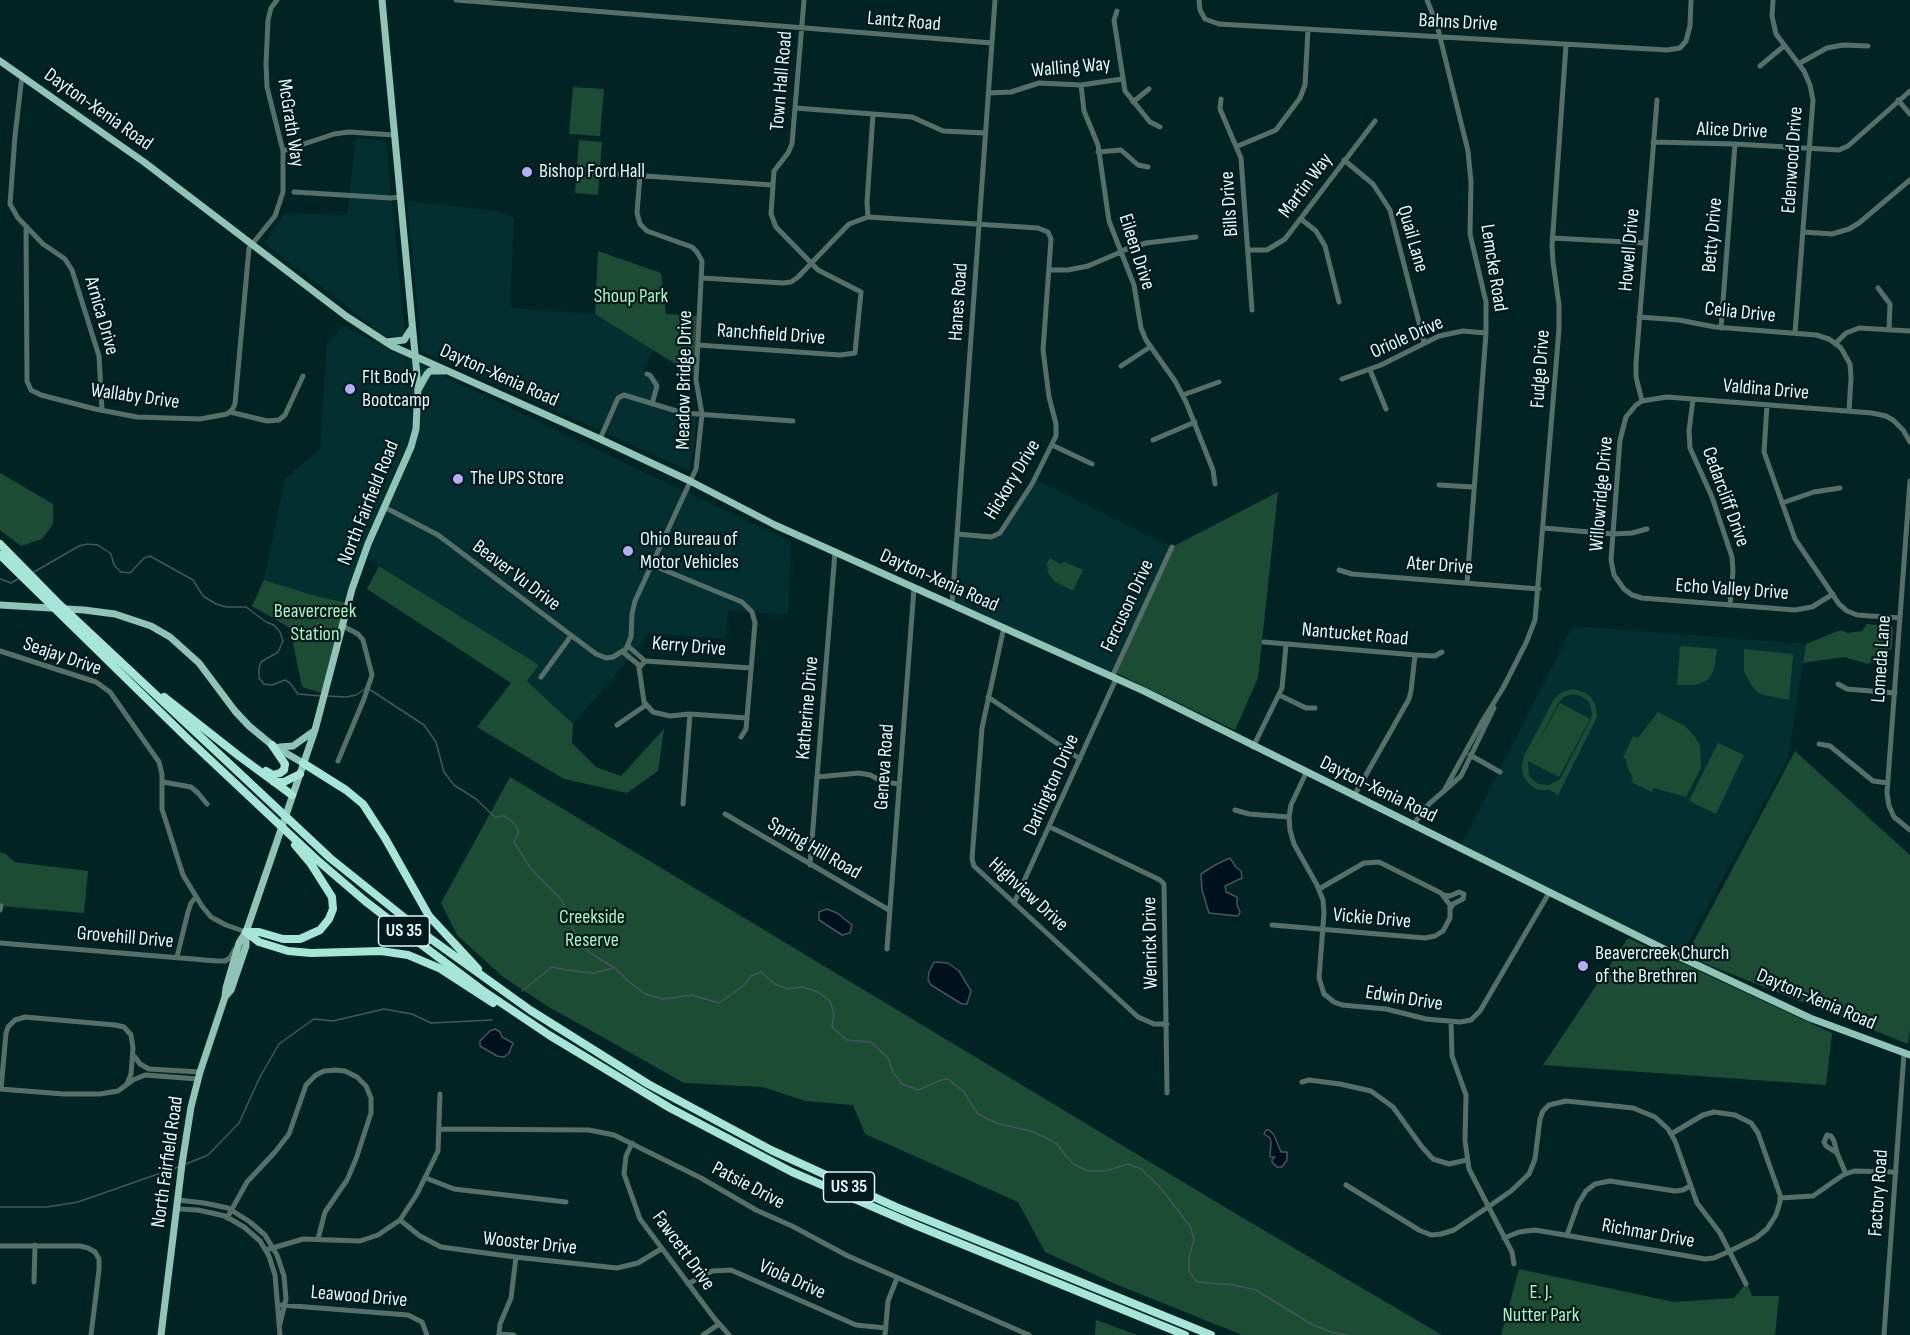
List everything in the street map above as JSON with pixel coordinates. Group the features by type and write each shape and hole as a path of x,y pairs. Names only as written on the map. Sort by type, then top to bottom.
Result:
{"highway":[{"name":"US 35","path":"0,544 12,562 158,710 269,816 365,901 482,990 549,1035 670,1108 792,1172 885,1213 1185,1335"},
{"name":"US 35","path":"0,555 12,562"},
{"name":"US 35","path":"33,583 60,605 330,858 414,926 508,996 586,1047 648,1084 771,1150 896,1207 1211,1335"},
{"path":"128,668 274,782 291,798"},
{"path":"239,756 273,775 279,773 284,770 285,764 272,744"},
{"path":"303,763 346,790 363,804 380,829 429,915 466,958 508,996"},
{"path":"274,782 284,782 300,774"},
{"path":"246,933 259,932 283,939 300,939 320,930 329,919 333,909 332,897 321,878 269,816"},
{"path":"246,933 259,942 288,951 311,953 381,951 408,955 439,968 515,1018 549,1035"}],"main road":[{"name":"North Fairfield Road","path":"161,1335 188,1124 199,1076 225,997 239,944 246,933 319,719 341,625 368,544 411,447 416,429 418,390 382,0"},
{"name":"Dayton-Xenia Road","path":"0,61 144,162 346,316 384,342 690,481 775,525 1114,678 1680,957 1810,1018 1907,1054"},
{"path":"384,342 404,340 412,328"},
{"path":"418,390 430,371 447,371"},
{"path":"0,604 84,610 134,619 170,637 199,663 249,726 272,744 303,763"},
{"path":"272,744 283,748 292,747 315,730"},
{"name":"North Fairfield Road","path":"225,997 231,990 246,946 246,933"}],"street":[{"name":"McGrath Way","path":"252,244 275,216 283,192 283,151 267,87 266,64 268,20 271,8 277,0"},
{"name":"Lantz Road","path":"456,0 527,3 992,43"},
{"name":"Town Hall Road","path":"804,0 790,149 775,168 770,210 776,228 818,270 861,292 855,353 842,354"},
{"name":"Hanes Road","path":"952,605 995,0"},
{"name":"Bahns Drive","path":"1199,0 1202,15 1213,23 1566,45 1675,49 1682,47 1687,39 1691,0"},
{"name":"Lemcke Road","path":"1427,0 1440,37 1469,160 1470,234 1485,291 1487,309 1467,583"},
{"name":"Edenwood Drive","path":"1773,0 1773,23 1778,37 1800,63 1812,93 1795,333"},
{"path":"1117,11 1114,20 1125,91 1150,122 1160,127"},
{"path":"1238,146 1276,130 1300,98 1305,84 1308,29"},
{"name":"Fudge Drive","path":"1413,825 1429,804 1459,779 1533,626 1539,589 1560,313 1552,262 1552,238 1566,45"},
{"path":"1760,66 1784,46"},
{"path":"1800,63 1818,52 1835,46 1868,46"},
{"name":"Arnica Drive","path":"22,76 10,201 12,209 26,226 46,246 65,259 72,270 99,356 102,410"},
{"name":"Walling Way","path":"988,93 1011,92 1039,83 1081,86 1122,79"},
{"name":"Eileen Drive","path":"1081,86 1084,111 1097,142 1111,229 1134,285 1141,328 1150,347 1183,395 1213,470 1215,484"},
{"path":"1133,102 1149,88"},
{"name":"Alice Drive","path":"1653,142 1735,144 1833,151 1845,148 1910,91"},
{"name":"Bills Drive","path":"1221,99 1220,109 1238,146 1243,169 1252,310"},
{"name":"Howell Drive","path":"1642,400 1636,373 1657,100"},
{"path":"1898,100 1910,114"},
{"path":"795,108 914,118 943,130 985,133"},
{"path":"868,217 873,114"},
{"name":"Martin Way","path":"1248,250 1264,250 1278,245 1375,121"},
{"path":"283,151 334,134 349,132 394,135"},
{"name":"Betty Drive","path":"1721,328 1735,144"},
{"path":"1098,152 1121,150 1138,165 1148,167"},
{"name":"Quail Lane","path":"1344,160 1373,184 1390,210 1424,342"},
{"path":"604,172 772,185"},
{"name":"Meadow Bridge Drive","path":"628,646 631,637 633,608 698,461 702,414 696,381 703,278 702,261 697,252 688,245 647,231 640,224 637,213 640,175"},
{"path":"1803,232 1832,234 1849,229 1910,180"},
{"path":"294,192 399,197"},
{"path":"703,278 785,283 796,279 849,224 868,217 979,224"},
{"path":"1300,219 1316,231 1325,246 1339,302"},
{"name":"Hickory Drive","path":"957,534 991,537 1000,532 1032,484 1056,434 1043,350 1050,236 1044,229 979,224"},
{"name":"Wallaby Drive","path":"26,226 28,385 34,392 137,417 189,420 211,418 230,412"},
{"path":"1049,270 1082,268 1146,243 1196,237"},
{"path":"1552,238 1645,243"},
{"path":"252,244 249,248 235,404 230,412 267,421 279,420 285,415 303,376"},
{"path":"1878,288 1890,304 1889,330"},
{"name":"Celia Drive","path":"1639,317 1679,320 1721,328 1821,336 1836,343"},
{"path":"1849,411 1851,367 1846,354 1836,343 1846,333 1856,329 1910,332"},
{"name":"Oriole Drive","path":"1342,379 1370,370 1424,342 1453,332 1485,333"},
{"name":"Ranchfield Drive","path":"698,345 842,354"},
{"path":"1121,366 1150,347"},
{"path":"1370,370 1386,409"},
{"path":"647,374 657,386 652,404"},
{"path":"1183,395 1219,382"},
{"path":"600,439 621,396 627,395 673,411 793,421"},
{"name":"Valdina Drive","path":"1642,400 1667,397 1886,416 1904,430 1910,442"},
{"name":"Cedarcliff Drive","path":"1693,399 1689,431 1690,448 1712,497 1732,557 1730,605"},
{"name":"Willowridge Drive","path":"1627,592 1616,581 1612,569 1621,430 1628,413 1642,400"},
{"path":"1767,405 1764,452 1795,539 1841,607 1853,614 1900,618"},
{"path":"1153,440 1195,422"},
{"path":"1052,445 1092,464"},
{"name":"Lomeda Lane","path":"1910,481 1887,796 1891,812 1910,830"},
{"path":"1439,485 1473,487"},
{"path":"1782,503 1814,492 1840,488"},
{"name":"Beaver Vu Drive","path":"384,507 438,536 571,636 603,657 613,657 623,652"},
{"path":"1544,528 1613,534 1647,529"},
{"name":"Fercuson Drive","path":"1114,678 1172,547"},
{"name":"Katherine Drive","path":"810,865 835,552"},
{"path":"651,565 742,602 753,614 755,623 746,729 741,737"},
{"name":"Ater Drive","path":"1339,570 1352,574 1539,589"},
{"name":"Geneva Road","path":"886,949 914,588"},
{"name":"Echo Valley Drive","path":"1627,592 1642,598 1802,609 1817,605 1833,594"},
{"path":"338,760 371,681 372,669 363,640 358,634 341,625"},
{"name":"Highview Drive","path":"1004,627 982,728 972,859 978,872 1138,1017 1154,1024 1167,1024"},
{"path":"541,677 571,636"},
{"name":"Nantucket Road","path":"1264,642 1414,656 1435,656 1442,652"},
{"path":"1254,747 1284,681 1287,645"},
{"path":"623,652 628,646"},
{"name":"Kerry Drive","path":"628,646 645,661 751,668"},
{"name":"Seajay Drive","path":"0,651 96,682 107,689 157,756 163,782 164,816 179,865 196,897 217,921 246,933"},
{"name":"Kerry Drive","path":"623,652 640,666"},
{"path":"1354,796 1409,699 1412,691 1414,656"},
{"path":"645,661 640,666 642,694 646,705 659,714 747,718"},
{"name":"Darlington Drive","path":"1014,903 1050,827 1114,678"},
{"path":"1838,684 1847,689 1895,693"},
{"path":"1279,695 1306,708 1315,708"},
{"path":"988,697 1080,759"},
{"path":"617,725 646,705"},
{"path":"683,804 690,714"},
{"path":"1819,744 1830,746 1873,781 1888,783"},
{"path":"1469,755 1500,772"},
{"path":"817,777 859,773 884,782 899,784"},
{"path":"1306,773 1291,805 1289,817 1294,844 1319,889 1324,907 1323,930"},
{"path":"163,782 190,787 207,804"},
{"path":"1235,810 1249,814 1289,817"},
{"name":"Spring Hill Road","path":"725,814 889,910"},
{"name":"Wenrick Drive","path":"1050,827 1164,884 1167,1093"},
{"path":"1319,889 1364,863 1372,861 1383,863 1437,890 1444,896 1451,908"},
{"name":"Vickie Drive","path":"1272,925 1430,938 1439,934 1446,927 1453,904 1463,899 1464,894 1459,892 1444,896"},
{"name":"Edwin Drive","path":"1323,930 1319,978 1322,989 1331,1000 1342,1005 1377,1008 1418,1018 1467,1021 1479,1013 1549,893"},
{"path":"177,957 188,912 196,897"},
{"name":"Grovehill Drive","path":"0,943 217,961 230,958 239,944"},
{"path":"127,1084 132,1074 131,1035 120,1026 20,1018 11,1023 6,1033 1,1089 64,1094 100,1094 118,1091 145,1075 199,1076"},
{"path":"1451,1021 1452,1056 1466,1095 1467,1160 1474,1180 1512,1251 1514,1264"},
{"path":"133,1052 138,1062 147,1068 199,1076"},
{"name":"Factory Road","path":"1884,1335 1907,1054"},
{"path":"227,1218 247,1182 289,1134 306,1085 324,1071 345,1071 357,1077 366,1086 371,1098 371,1113 352,1169 325,1212 318,1239"},
{"path":"1302,1082 1309,1080 1340,1084 1371,1091 1394,1108 1433,1159 1449,1164 1467,1160"},
{"path":"266,1250 303,1239 360,1241 378,1235 400,1220 426,1178 438,1150 440,1094"},
{"path":"1346,1185 1419,1230 1441,1234 1455,1230 1511,1191 1529,1174 1535,1159 1542,1114 1555,1102 1566,1101 1633,1108 1655,1118 1671,1134 1700,1207 1720,1233 1746,1284"},
{"path":"1671,1134 1710,1113 1727,1112 1744,1118 1758,1133 1780,1198 1813,1196 1846,1174 1862,1170 1896,1172"},
{"name":"Patsie Drive","path":"439,1128 589,1130 614,1135 848,1256 1029,1335"},
{"name":"Fawcett Drive","path":"632,1143 626,1156 625,1178 640,1219 729,1335"},
{"path":"1837,1153 1846,1174"},
{"path":"426,1178 453,1189 566,1202"},
{"path":"1567,1235 1578,1204 1586,1191 1595,1184 1610,1180 1675,1191 1690,1186"},
{"name":"Richmar Drive","path":"1504,1238 1530,1230 1702,1259 1714,1258 1756,1238 1767,1229 1776,1215 1780,1198"},
{"path":"178,1204 204,1203 231,1210 255,1225 273,1247 284,1276 286,1299 281,1305"},
{"path":"178,1204 227,1218 252,1234 266,1250 275,1275 281,1305 280,1335"},
{"name":"Wooster Drive","path":"400,1220 420,1236 441,1247 516,1257 617,1268 638,1263 661,1249"},
{"path":"34,1282 35,1245"},
{"path":"0,1246 80,1246 92,1249 98,1256 100,1264 91,1335"},
{"path":"514,1335 500,1334 500,1324 511,1298 516,1257"},
{"name":"Viola Drive","path":"688,1284 712,1271 731,1270 856,1325 885,1332"},
{"path":"885,1332 888,1301 897,1278"},
{"name":"Leawood Drive","path":"281,1305 408,1315 422,1322 428,1335"},
{"path":"702,1335 719,1324"}],"shaded area":[{"path":"356,138 386,141 405,332 401,339 383,334 264,243 285,213 347,215"},
{"path":"407,201 498,211 514,218 510,308 595,314 653,350 643,372 661,380 651,406 697,418 690,471 422,351"},
{"path":"343,326 791,542 788,615 728,610 726,639 644,633 643,642 573,724 527,681 538,665 364,556 348,603 264,580 285,479 320,449 327,345"},
{"path":"1035,479 1172,547 1112,677 952,605 957,534 997,535"},
{"path":"1573,626 1806,644 1788,758 1680,957 1460,849"},
{"path":"1230,858 1241,871 1242,878 1225,886 1226,892 1237,897 1240,912 1238,916 1209,913 1202,890 1201,874"},
{"path":"827,909 837,913 852,925 850,933 842,935 819,920 819,912"},
{"path":"934,962 948,963 959,971 971,991 967,1004 962,1004 931,985 928,980 929,972"},
{"path":"495,1029 502,1037 513,1043 509,1053 504,1057 497,1056 480,1046 480,1041"},
{"path":"1266,1130 1274,1135 1281,1152 1287,1152 1287,1160 1282,1167 1277,1167 1272,1162 1275,1157 1270,1157 1271,1143 1270,1138 1264,1134"}],"green space":[{"path":"573,87 604,89 600,136 569,134"},
{"path":"579,140 602,142 598,195 575,193"},
{"name":"Shoup Park","path":"598,251 661,273 666,314 698,316 693,375 595,314"},
{"path":"0,473 53,504 53,524 42,539 21,546 0,530"},
{"path":"1278,492 1258,678 1235,730 1114,672 1172,547"},
{"path":"1050,558 1060,564 1065,562 1083,570 1073,591 1054,581 1048,573 1047,563"},
{"path":"379,566 539,665 527,681 573,724 572,743 596,767 621,776 664,729 658,771 627,793 564,779 477,727 511,683 367,589"},
{"name":"Beavercreek Station","path":"264,580 348,603 325,694 302,687 290,628 252,606"},
{"path":"1867,624 1893,627 1892,649 1868,664 1844,657 1803,663 1806,644 1841,630 1848,633 1862,631"},
{"path":"1680,647 1717,649 1714,670 1708,680 1695,685 1677,685"},
{"path":"1744,649 1792,654 1789,700 1757,692 1744,671"},
{"path":"1573,689 1591,697 1596,707 1597,717 1558,795 1550,790 1538,790 1530,785 1523,776 1522,765 1524,756 1554,699 1562,692","holes":["1572,694 1581,696 1589,702 1592,712 1591,719 1560,779 1549,785 1538,784 1529,776 1528,761 1559,777 1590,719 1560,703 1532,753 1559,702"]},
{"path":"1658,712 1685,726 1700,746 1701,768 1686,797 1654,788 1652,792 1631,782 1633,779 1626,759 1623,758 1633,736 1638,738"},
{"path":"1718,743 1744,755 1716,814 1689,801"},
{"path":"1795,751 1910,855 1910,1029 1908,1044 1686,956"},
{"name":"Creekside Reserve","path":"510,777 1243,1218 1442,1335 1242,1335 1113,1283 1045,1252 1018,1202 865,1134 853,1105 805,1101 763,1087 684,1083 549,1007 503,977 457,935 441,903"},
{"path":"0,852 6,854 14,862 88,871 84,913 0,906"},
{"path":"1628,938 1832,1033 1826,1085 1543,1065"},
{"name":"E. J. Nutter Park","path":"1519,1269 1674,1302 1734,1298 1744,1286 1748,1285 1752,1296 1779,1296 1775,1335 1501,1335"},
{"path":"1096,1320 1137,1335 1095,1335"}],"waterway":[{"path":"34,572 79,546 87,544 98,545 111,554 114,565 121,572 130,573 144,558 150,556 193,580 203,596 216,604 226,607 246,607 266,622 274,625 283,641 278,652 261,662 259,678 264,684 272,685 285,680 298,694 321,696"},
{"path":"0,579 11,583 18,579"},
{"path":"326,696 346,697 356,695 365,689"},
{"path":"369,689 424,725 436,742 444,772 454,785 476,799 495,817 505,816 514,823 519,832 514,842 531,869 561,899 578,941 590,953 615,968 645,994 663,999 692,995 719,1003 743,986 751,976 761,972 775,984 787,989 803,987 818,992 830,1001 834,1014 832,1027 847,1040 871,1042 888,1058 893,1072 902,1084 918,1090 948,1079 964,1092 978,1114 996,1123 1034,1132 1056,1143 1072,1163 1087,1171 1105,1171 1128,1164 1141,1169 1159,1186 1190,1226 1194,1239 1189,1257 1189,1271 1197,1282 1234,1285 1256,1290 1311,1324 1333,1333 1348,1335"},
{"path":"522,991 552,967 594,973 613,968"},
{"path":"186,1164 208,1155 239,1123 260,1077 279,1044 314,1019 333,1021 384,1009 412,1014 431,1023 492,1020"},
{"path":"0,1207 47,1207 78,1202 178,1167"}],"place":[{"name":"Bishop Ford Hall","path":"527,172"},
{"name":"FIt Body Bootcamp","path":"350,389"},
{"name":"The UPS Store","path":"458,479"},
{"name":"Ohio Bureau of Motor Vehicles","path":"628,551"},
{"name":"Beavercreek Church of the Brethren","path":"1583,966"}]}
